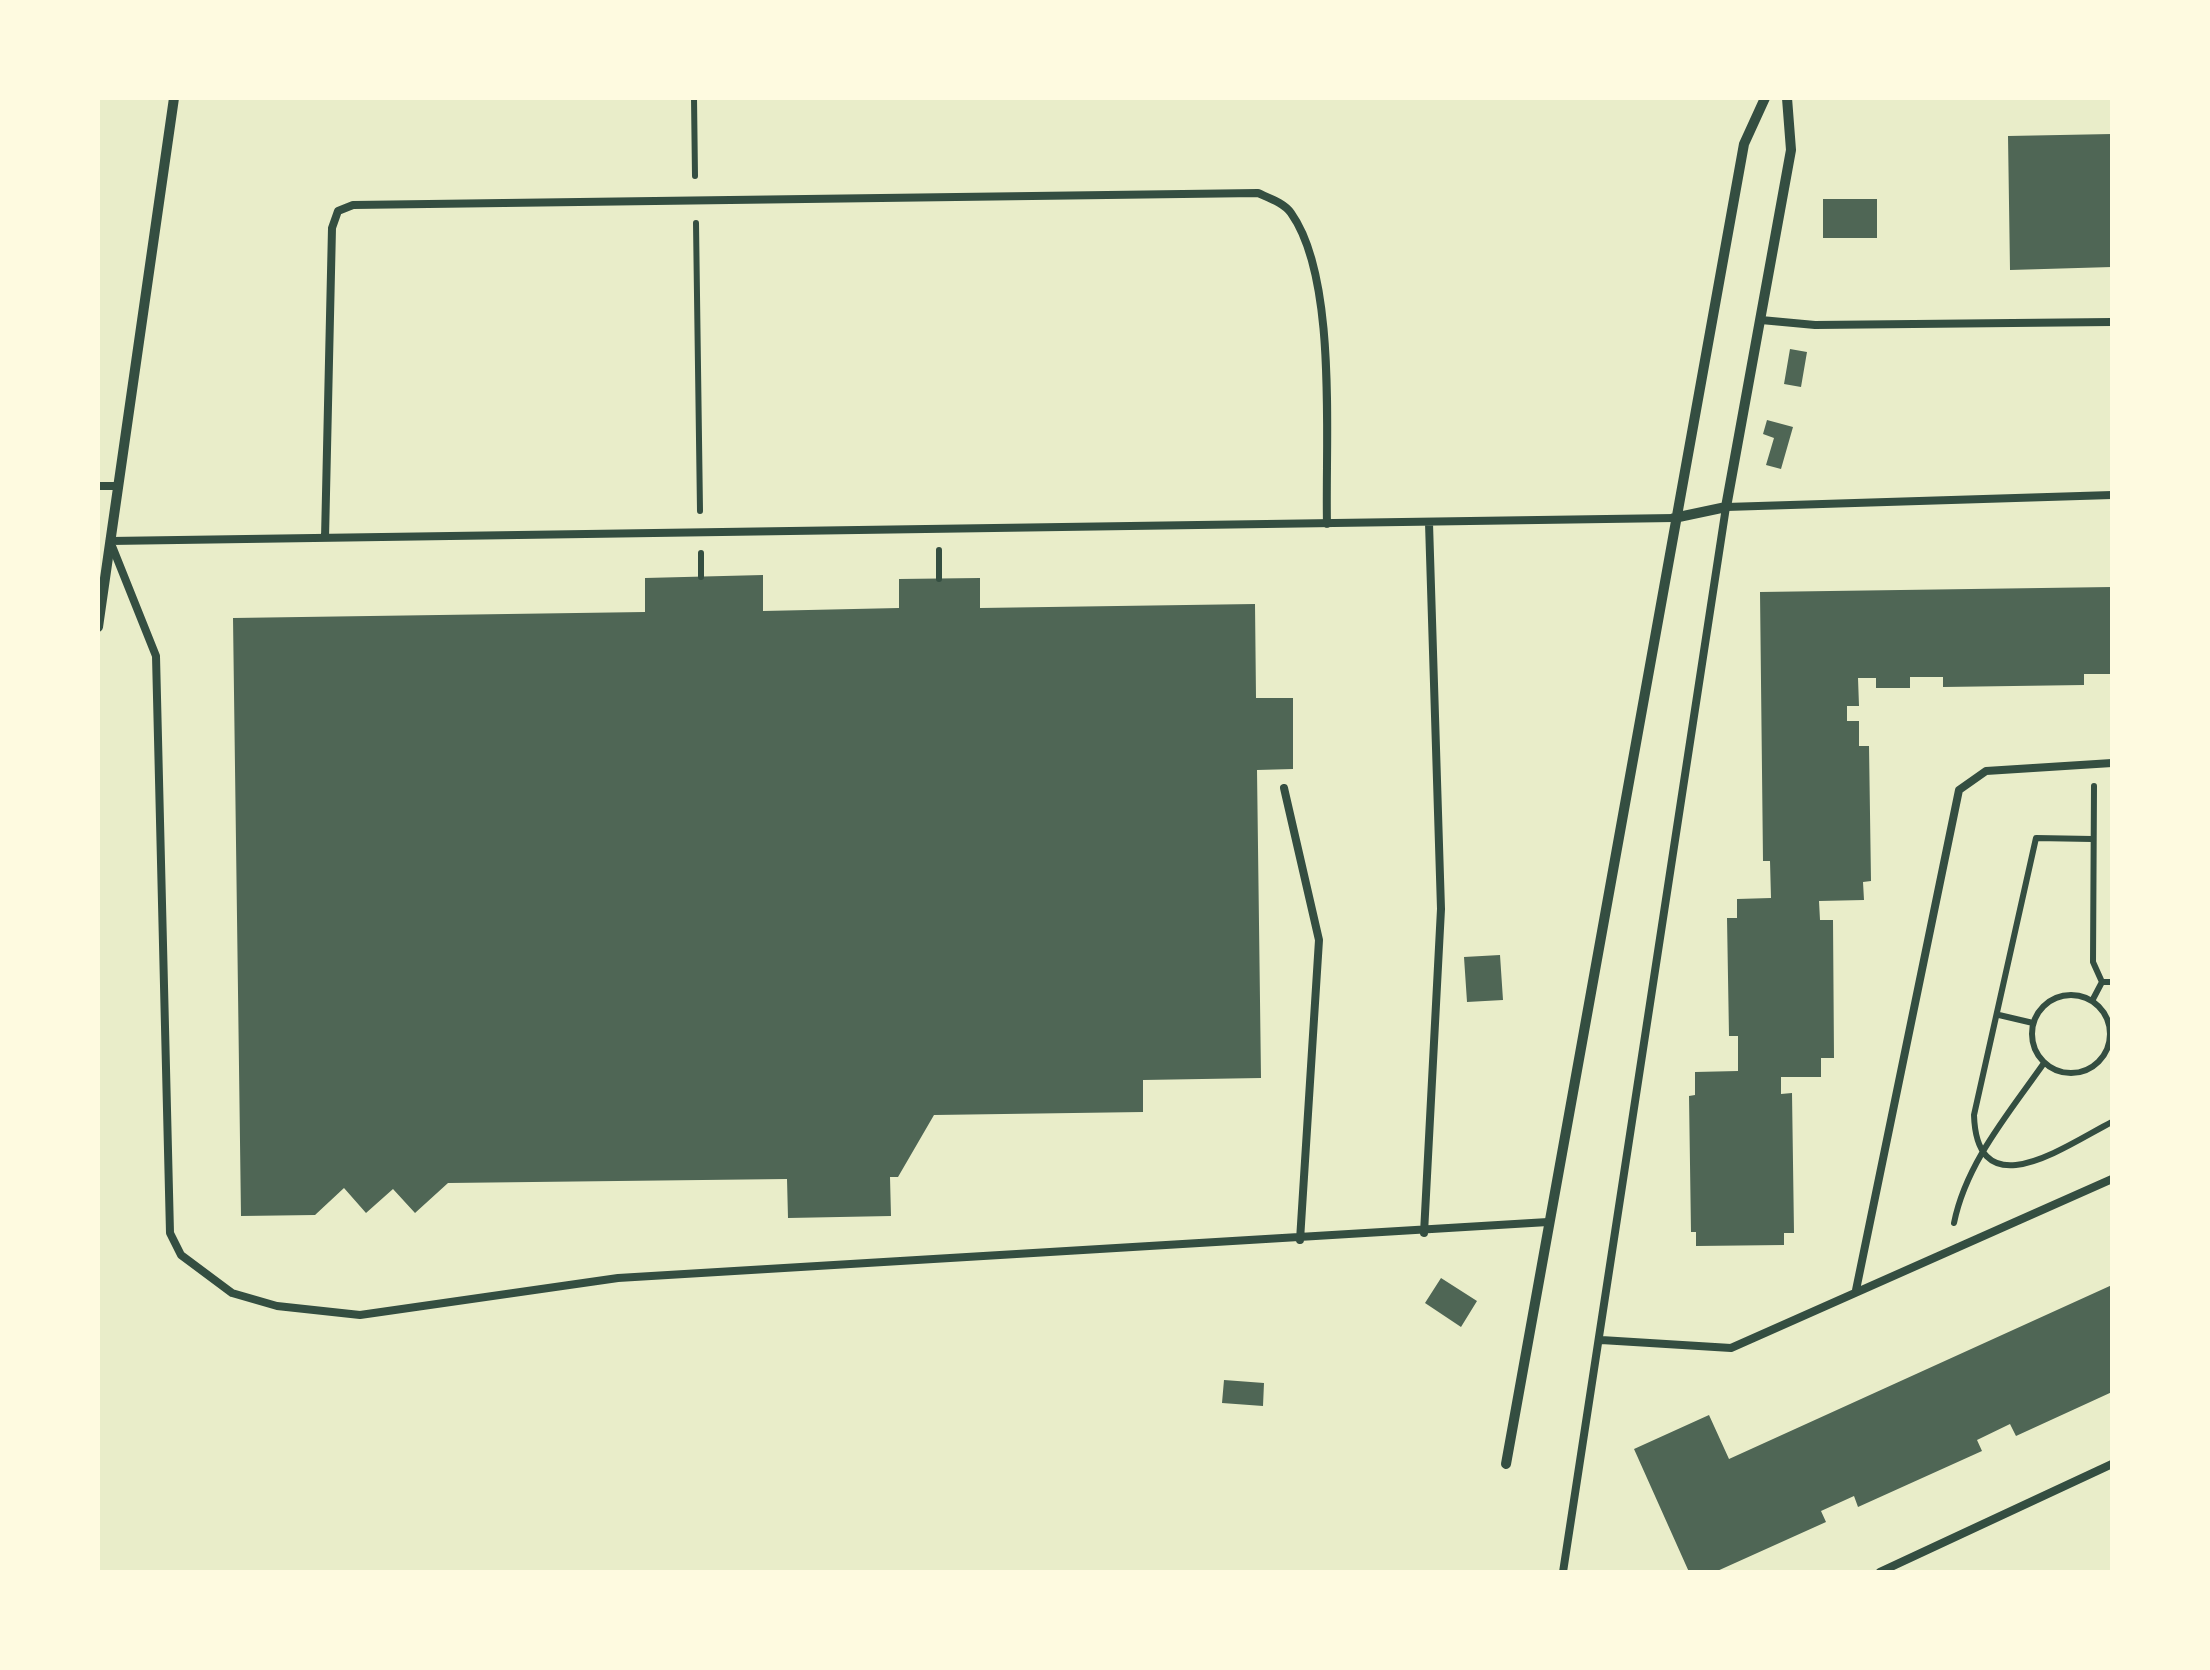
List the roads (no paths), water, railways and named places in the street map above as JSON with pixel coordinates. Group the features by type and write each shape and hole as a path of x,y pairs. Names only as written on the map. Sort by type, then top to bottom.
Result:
{"street":[{"path":"98,627 174,98"},
{"path":"1506,1464 1744,144 1765,98"},
{"path":"1674,518 1726,506 1791,150 1787,98"}],"lane":[{"path":"325,538 332,228 338,212 354,205 696,200 1258,193 1288,208 1306,240 1322,307 1327,524"},
{"path":"1761,320 1815,325 2112,322"},
{"path":"98,486 118,486"},
{"path":"1563,1572 1726,506 2112,496"},
{"path":"1548,1222 1482,1224 1424,1233 618,1278 360,1315 277,1306 232,1292 206,1278 181,1255 170,1233 156,656 110,541 1674,518"},
{"path":"1424,1233 1440,909 1429,523"},
{"path":"1856,1290 1958,790 1986,771 2112,763"},
{"path":"1284,788 1319,940 1300,1240"},
{"path":"1601,1340 1731,1348 2112,1179"},
{"path":"1880,1572 2112,1464"}]}
